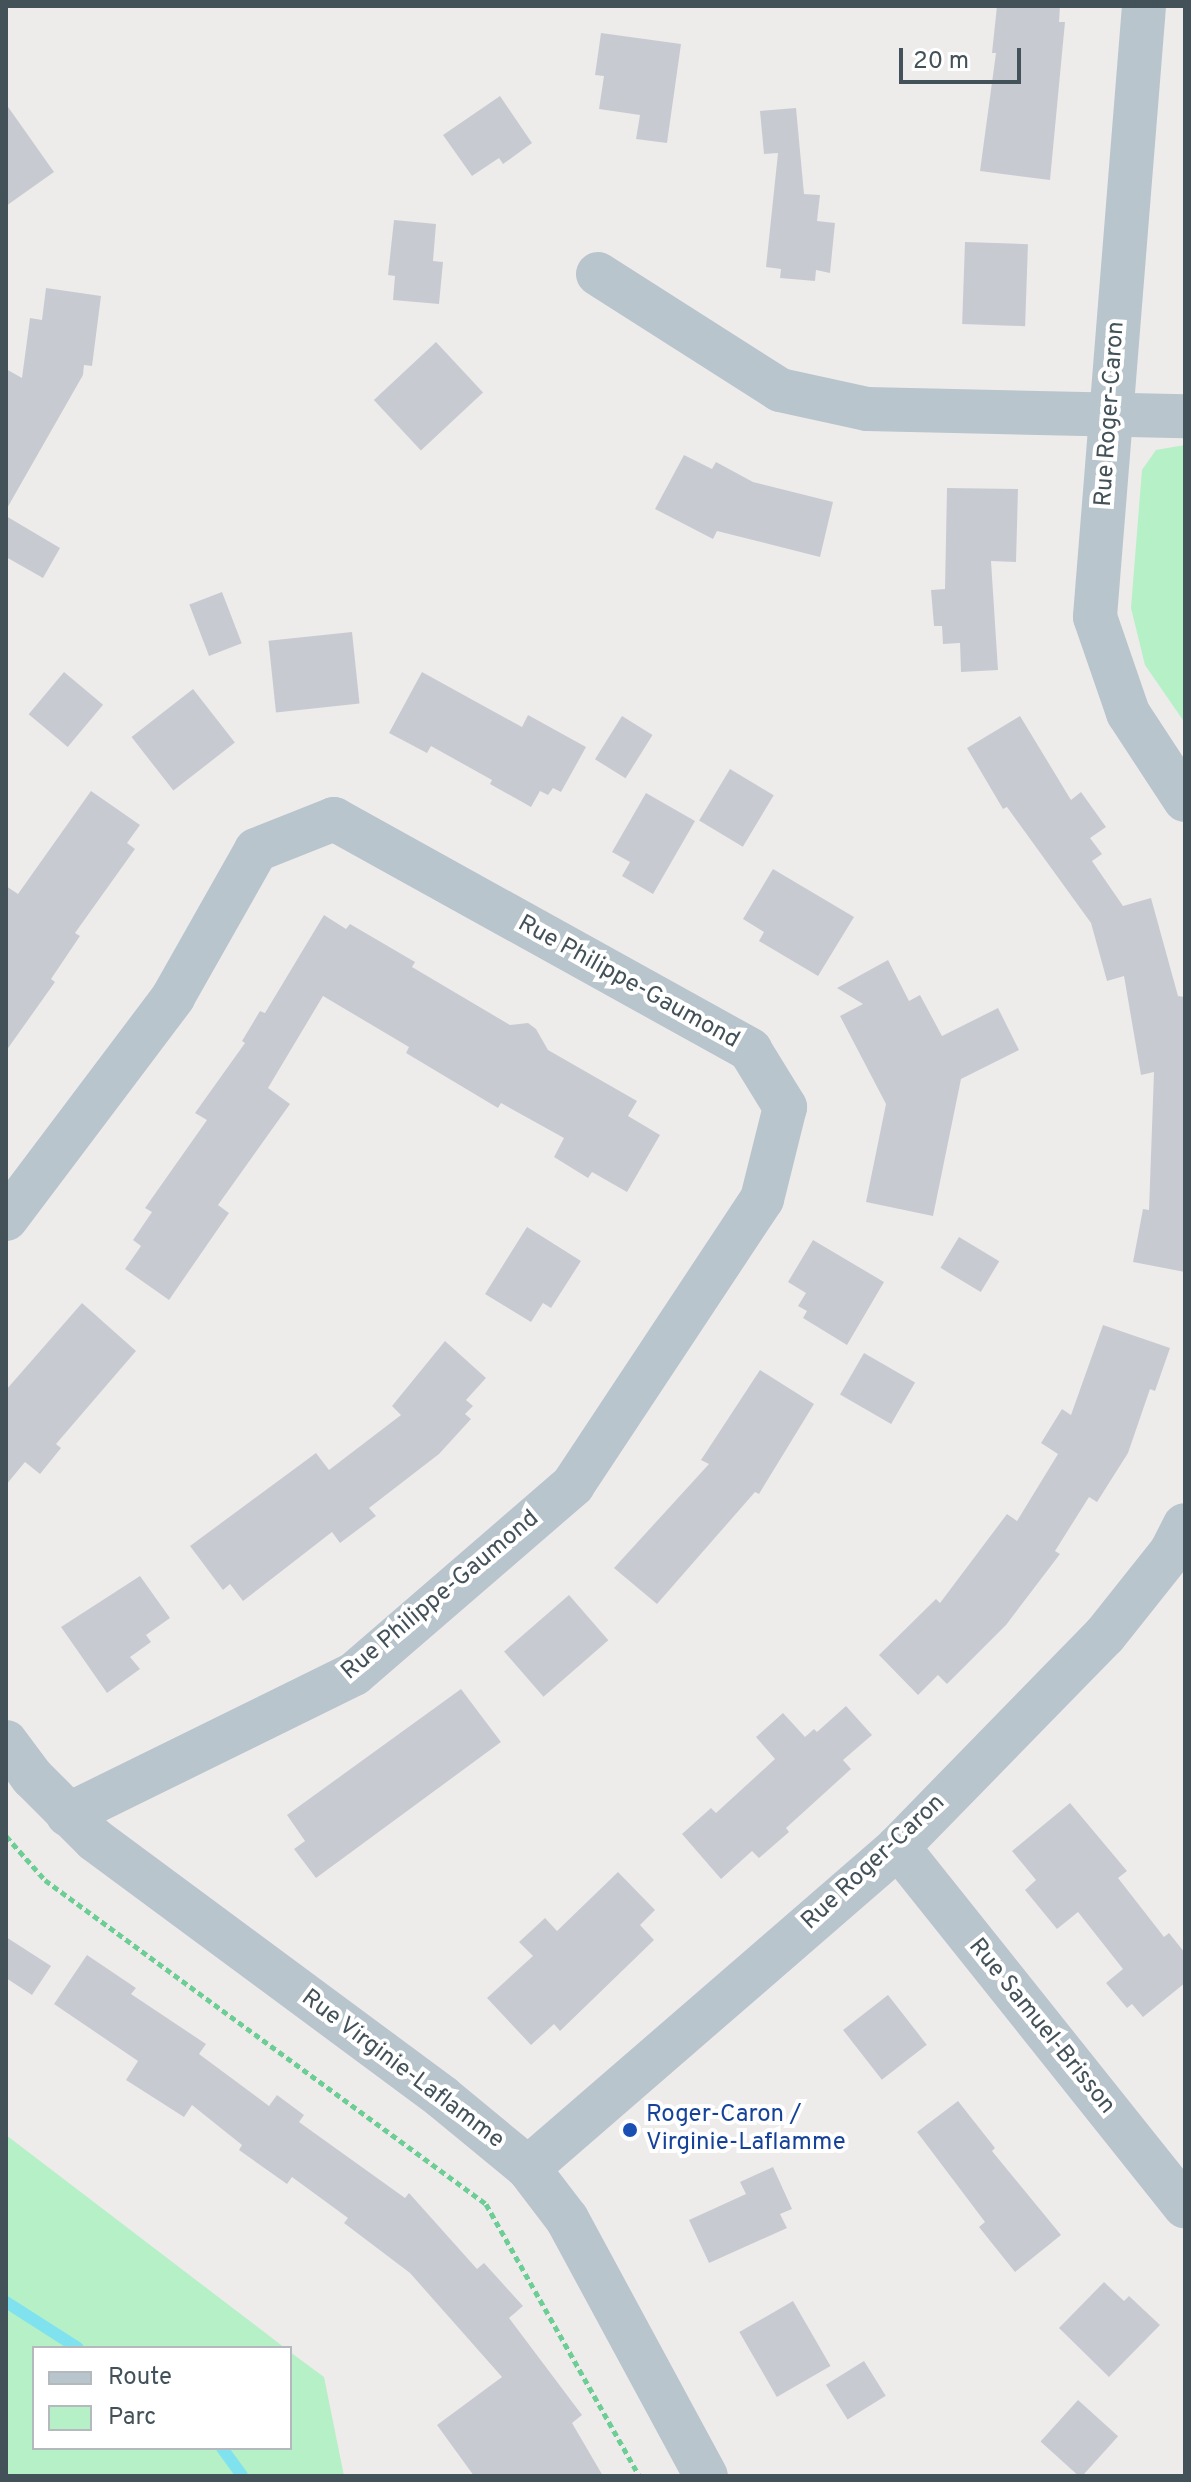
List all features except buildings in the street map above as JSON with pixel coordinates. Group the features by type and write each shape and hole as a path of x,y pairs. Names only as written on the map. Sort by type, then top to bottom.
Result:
{"street":[{"name":"Rue Roger-Caron","path":"1144,6 1095,617 1128,713 1185,800"},
{"path":"598,274 780,390 867,409 1185,416"},
{"name":"Rue Philippe-Gaumond","path":"6,1219 173,997 256,850 334,819 750,1050 785,1107 762,1199 573,1485 354,1674 68,1815"},
{"name":"Rue Roger-Caron","path":"528,2168 898,1847 1105,1635 1171,1552 1185,1525"},
{"name":"Rue Virginie-Laflamme","path":"6,1742 32,1777 95,1840 442,2097 528,2168 567,2219 706,2476"},
{"name":"Rue Samuel-Brisson","path":"898,1847 1185,2207"}],"path":[{"path":"6,1836 45,1880 486,2204 639,2476"}],"green space":[{"path":"1185,445 1185,723 1145,665 1131,608 1142,470 1156,450"},
{"path":"6,2135 282,2346 32,2346 32,2450 292,2450 292,2353 324,2377 344,2476 6,2476"}],"waterway":[{"path":"6,2302 75,2346"},
{"path":"223,2450 242,2476"}],"place":[{"name":"Roger-Caron / Virginie-Laflamme","path":"630,2130"}]}
